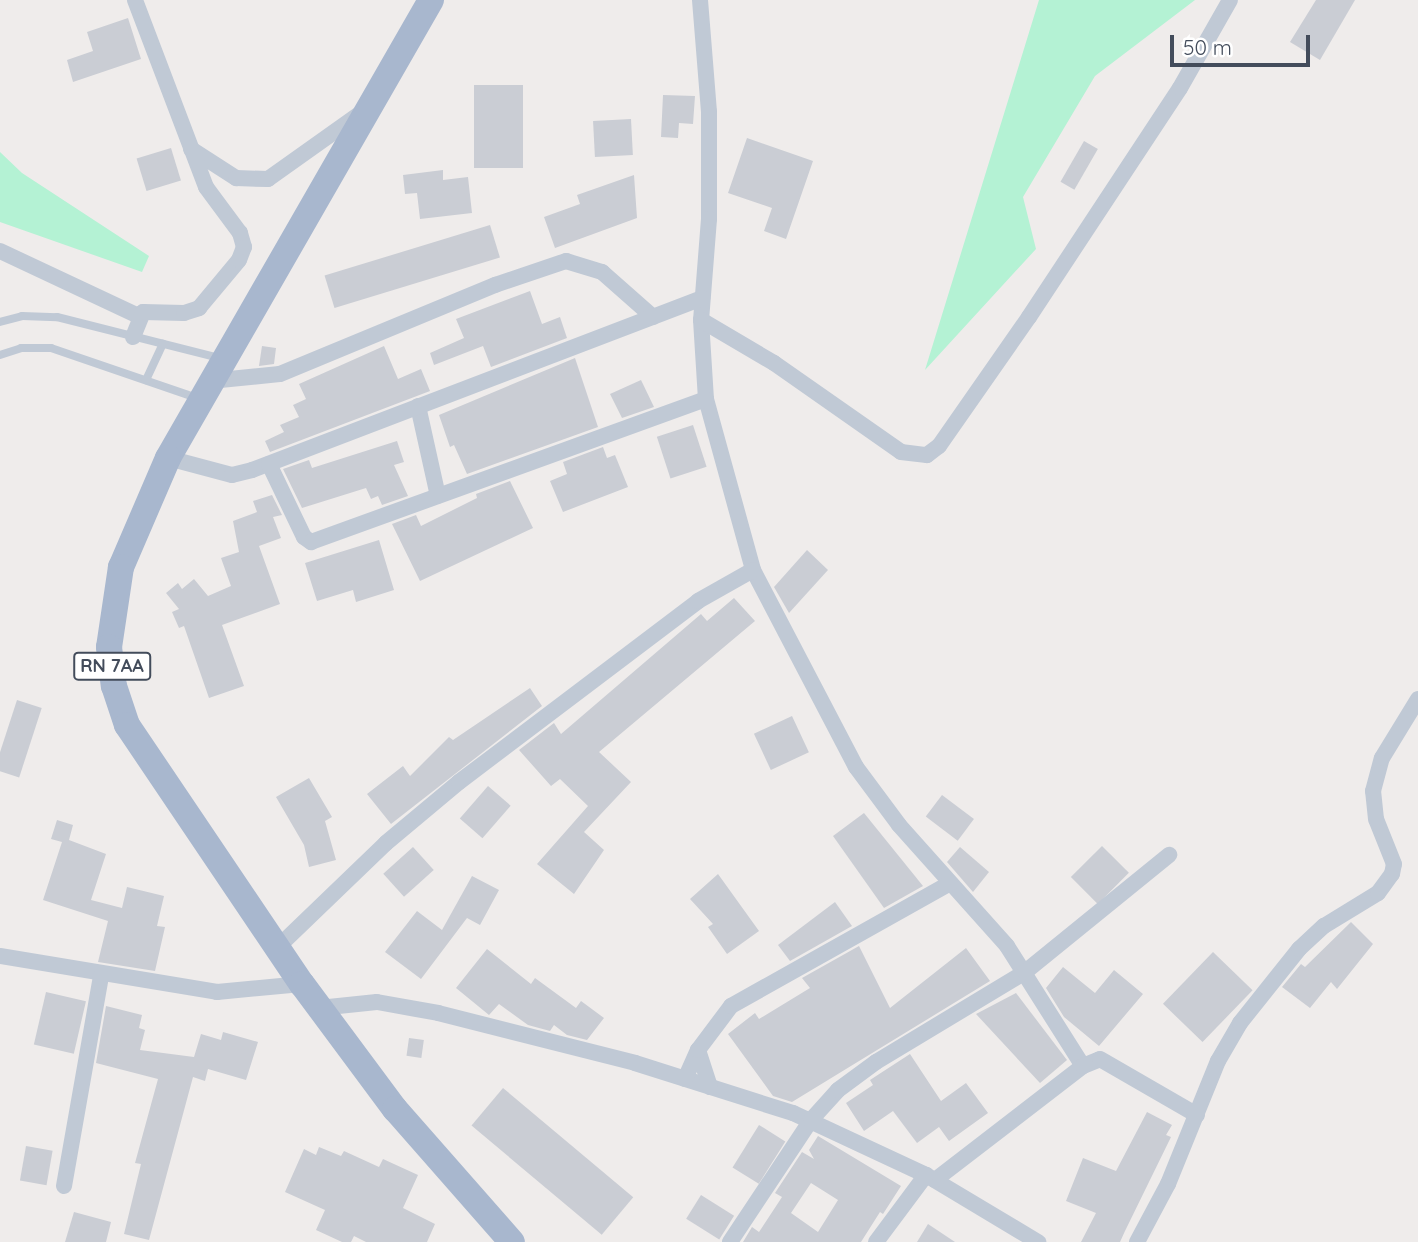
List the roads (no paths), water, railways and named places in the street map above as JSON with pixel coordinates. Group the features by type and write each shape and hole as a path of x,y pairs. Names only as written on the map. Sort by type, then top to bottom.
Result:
{"main road":[{"name":"RN 7AA","path":"431,0 168,458 121,567 109,647 114,687 127,725 302,984 395,1110 512,1242"}],"street":[{"path":"133,337 139,316 148,310 184,313 199,308 243,254 240,233 215,202 190,148 135,0"},
{"path":"700,0 709,167 701,320 706,400 753,570 849,755 899,825 1025,972 1083,1066"},
{"path":"701,320 774,363 901,452 927,455 939,446 1028,317 1180,88 1230,0"},
{"path":"190,148 236,178 268,179 372,105"},
{"path":"0,251 139,316"},
{"path":"211,380 280,374 495,285 566,261 602,272 653,317"},
{"path":"168,458 232,475 269,464 702,298"},
{"path":"269,464 304,537 311,542 706,400"},
{"path":"418,406 438,496"},
{"path":"278,947 386,842 459,782 715,589 753,570"},
{"path":"1137,1242 1168,1184 1234,1032 1279,974 1324,926 1378,893 1392,874 1394,864 1376,820 1373,792 1382,758 1418,699"},
{"path":"730,1242 811,1120 838,1090 876,1062 1025,972 1169,855"},
{"path":"685,1079 698,1050 731,1006 950,883"},
{"path":"0,956 101,976 229,992 302,984"},
{"path":"64,1186 101,976"},
{"path":"319,1007 377,1002 662,1071 811,1120 930,1177 1029,1240"},
{"path":"662,1071 698,1050"},
{"path":"698,1050 710,1087"},
{"path":"876,1242 930,1177 1083,1066 1104,1059 1197,1115"}],"lane":[{"path":"0,322 22,316 57,317 163,344 211,380"},
{"path":"146,380 163,344"},
{"path":"0,355 21,348 51,348 146,380 211,380"}]}
